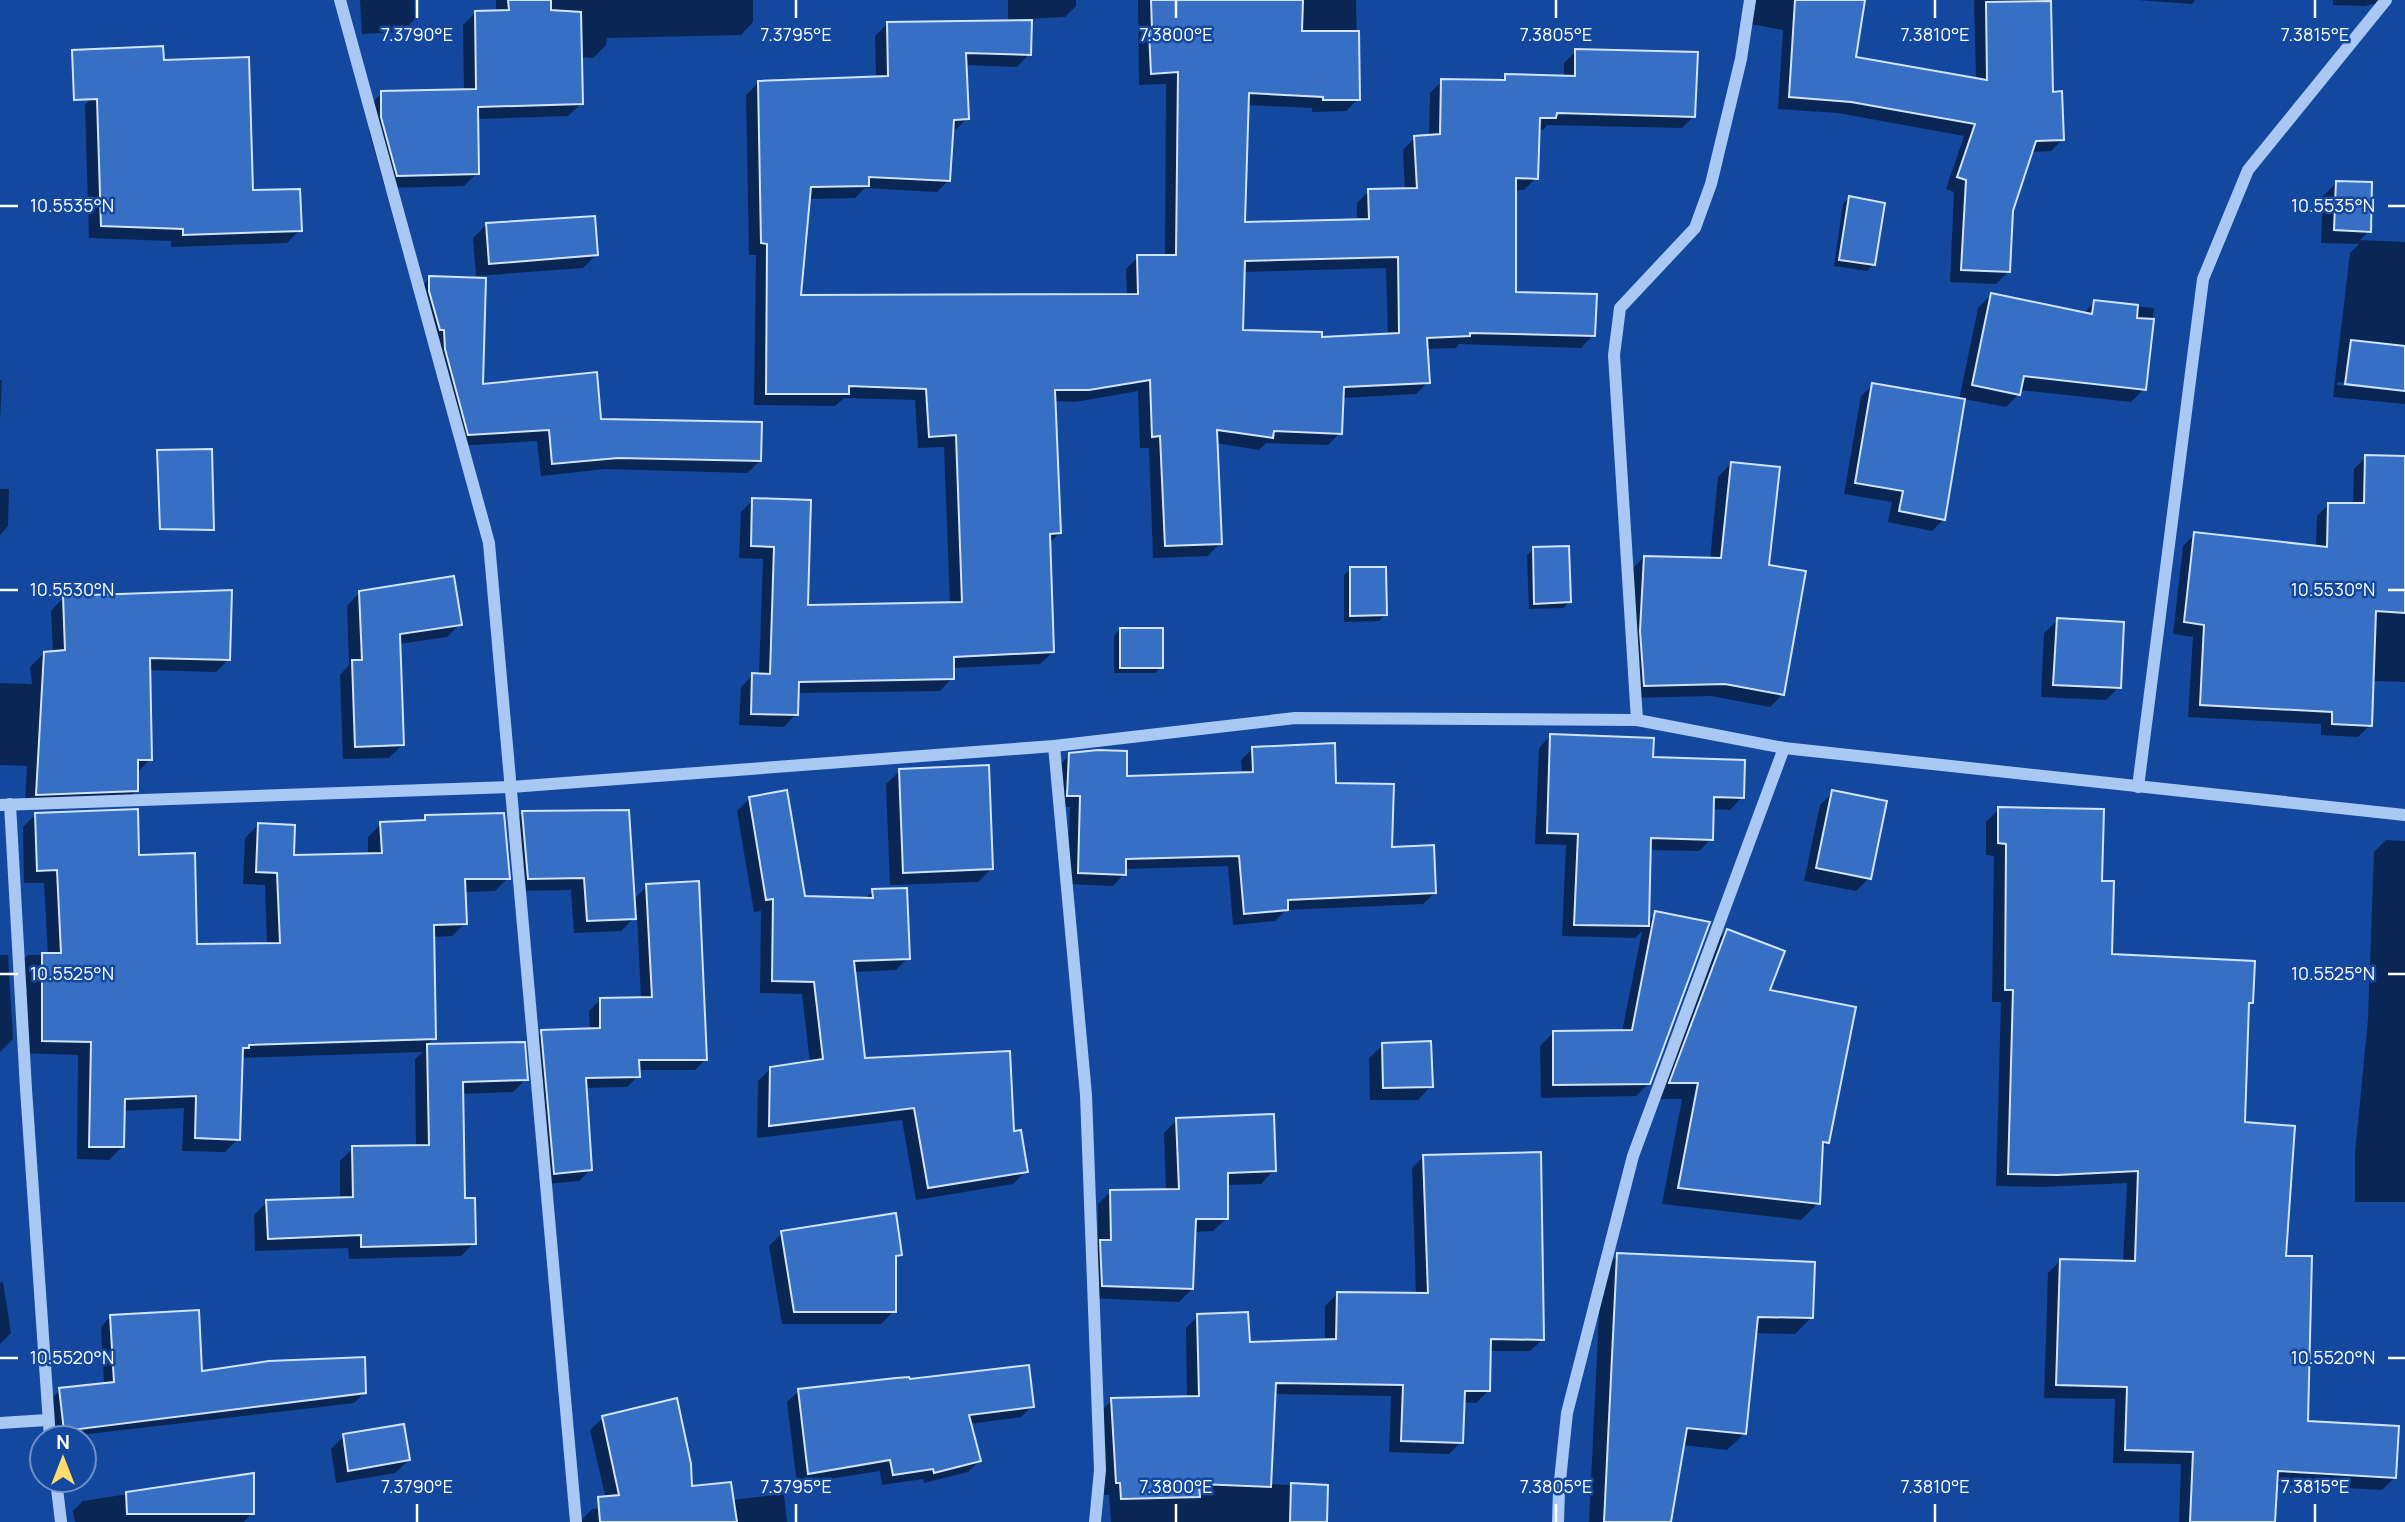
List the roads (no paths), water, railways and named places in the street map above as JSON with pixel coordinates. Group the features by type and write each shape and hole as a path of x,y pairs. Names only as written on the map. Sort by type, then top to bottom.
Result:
{"street":[{"path":"340,0 489,542 576,1522"},
{"path":"1637,720 1614,355 1620,309 1695,228 1711,184 1726,122 1741,59 1750,0"},
{"path":"2138,787 2203,279 2248,170 2386,0"},
{"path":"48,1424 5,804 512,787 1054,746 1295,718 1637,720 1784,748 2405,815"},
{"path":"1054,746 1086,1095 1100,1470 1095,1522"},
{"path":"1558,1522 1567,1413 1633,1156 1784,748"},
{"path":"0,1423 47,1420"},
{"path":"58,1494 61,1522"}]}
